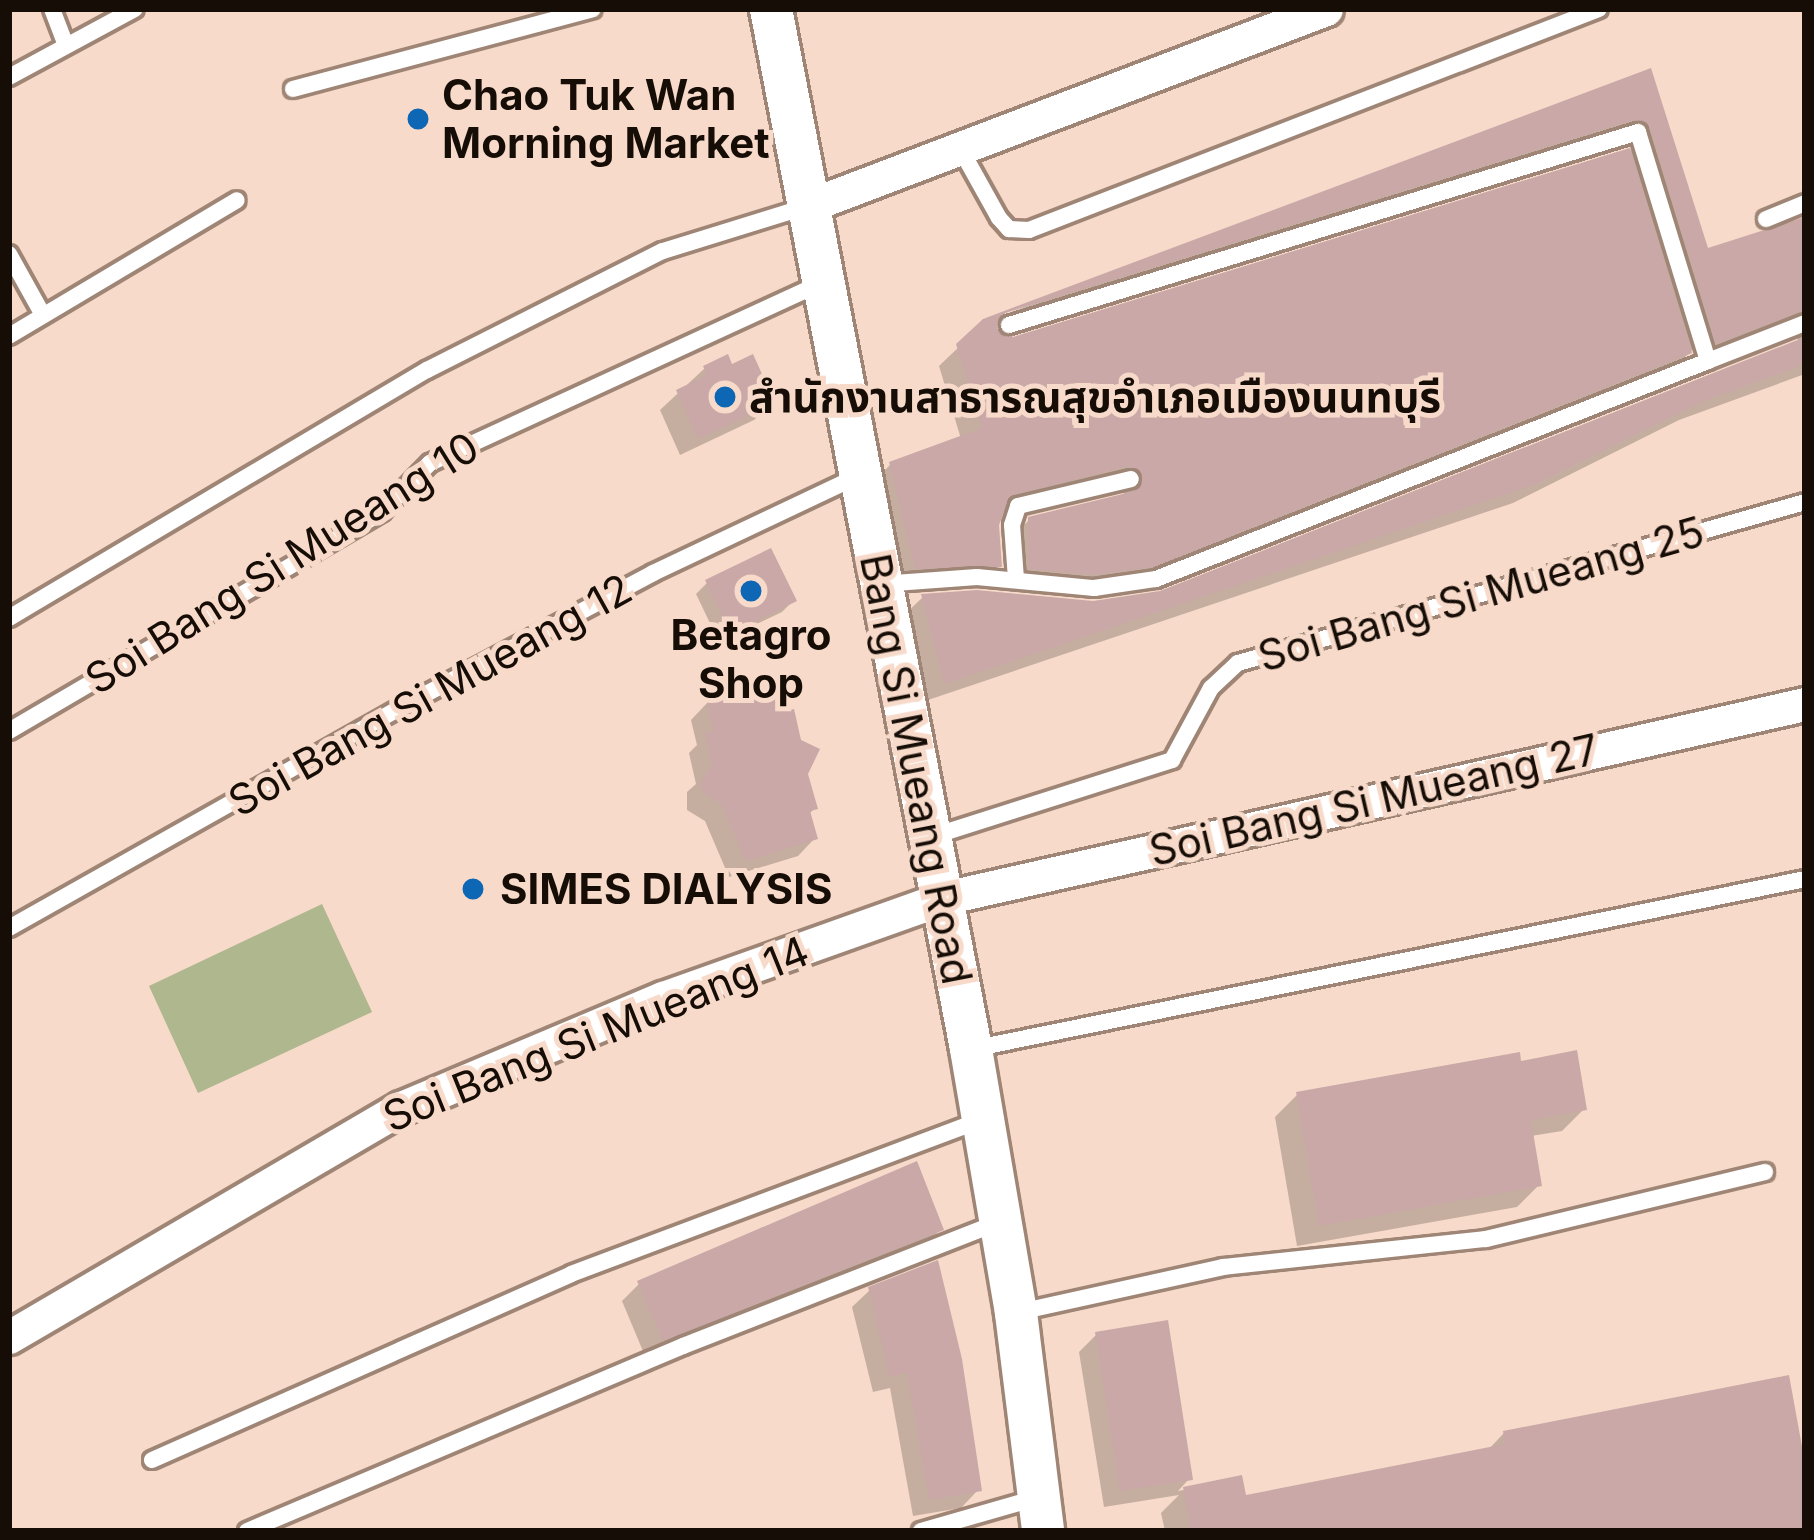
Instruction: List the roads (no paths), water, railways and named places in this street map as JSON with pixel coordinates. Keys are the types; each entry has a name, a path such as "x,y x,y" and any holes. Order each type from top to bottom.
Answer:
{"street":[{"name":"Bang Si Mueang Road","path":"771,9 820,284 944,898 1016,1313 1041,1514"},
{"path":"808,206 1326,9"},
{"name":"Soi Bang Si Mueang 27","path":"944,898 1805,704"},
{"name":"Soi Bang Si Mueang 14","path":"9,1337 401,1108 663,998 944,898"}],"lane":[{"path":"52,9 66,45"},
{"path":"9,77 135,9"},
{"path":"293,89 593,9"},
{"path":"960,148 999,218 1009,229 1029,230 1599,9"},
{"path":"1009,325 1638,132 1708,361"},
{"path":"9,336 237,200"},
{"path":"1766,219 1805,203"},
{"path":"9,618 427,370 663,250 808,206"},
{"path":"9,254 43,315"},
{"name":"Soi Bang Si Mueang 10","path":"9,731 382,512 430,463 820,284"},
{"path":"880,584 1016,579 1094,588 1156,579 1805,323"},
{"name":"Soi Bang Si Mueang 12","path":"9,928 429,692 653,574 858,476"},
{"path":"1016,579 1012,525 1018,506 1131,479"},
{"name":"Soi Bang Si Mueang 25","path":"932,837 1172,760 1210,688 1238,663 1805,502"},
{"path":"971,1049 1805,879"},
{"path":"152,1460 571,1274 983,1119"},
{"path":"1016,1313 1223,1267 1486,1239 1766,1172"},
{"path":"247,1531 683,1346 999,1222"},
{"path":"921,1531 1041,1514"}],"place":[{"name":"Chao Tuk Wan Morning Market","path":"418,119"},
{"name":"สำนักงานสาธารณสุขอำเภอเมืองนนทบุรี","path":"725,397"},
{"name":"Betagro Shop","path":"751,591"},
{"name":"SIMES DIALYSIS","path":"473,889"}]}
